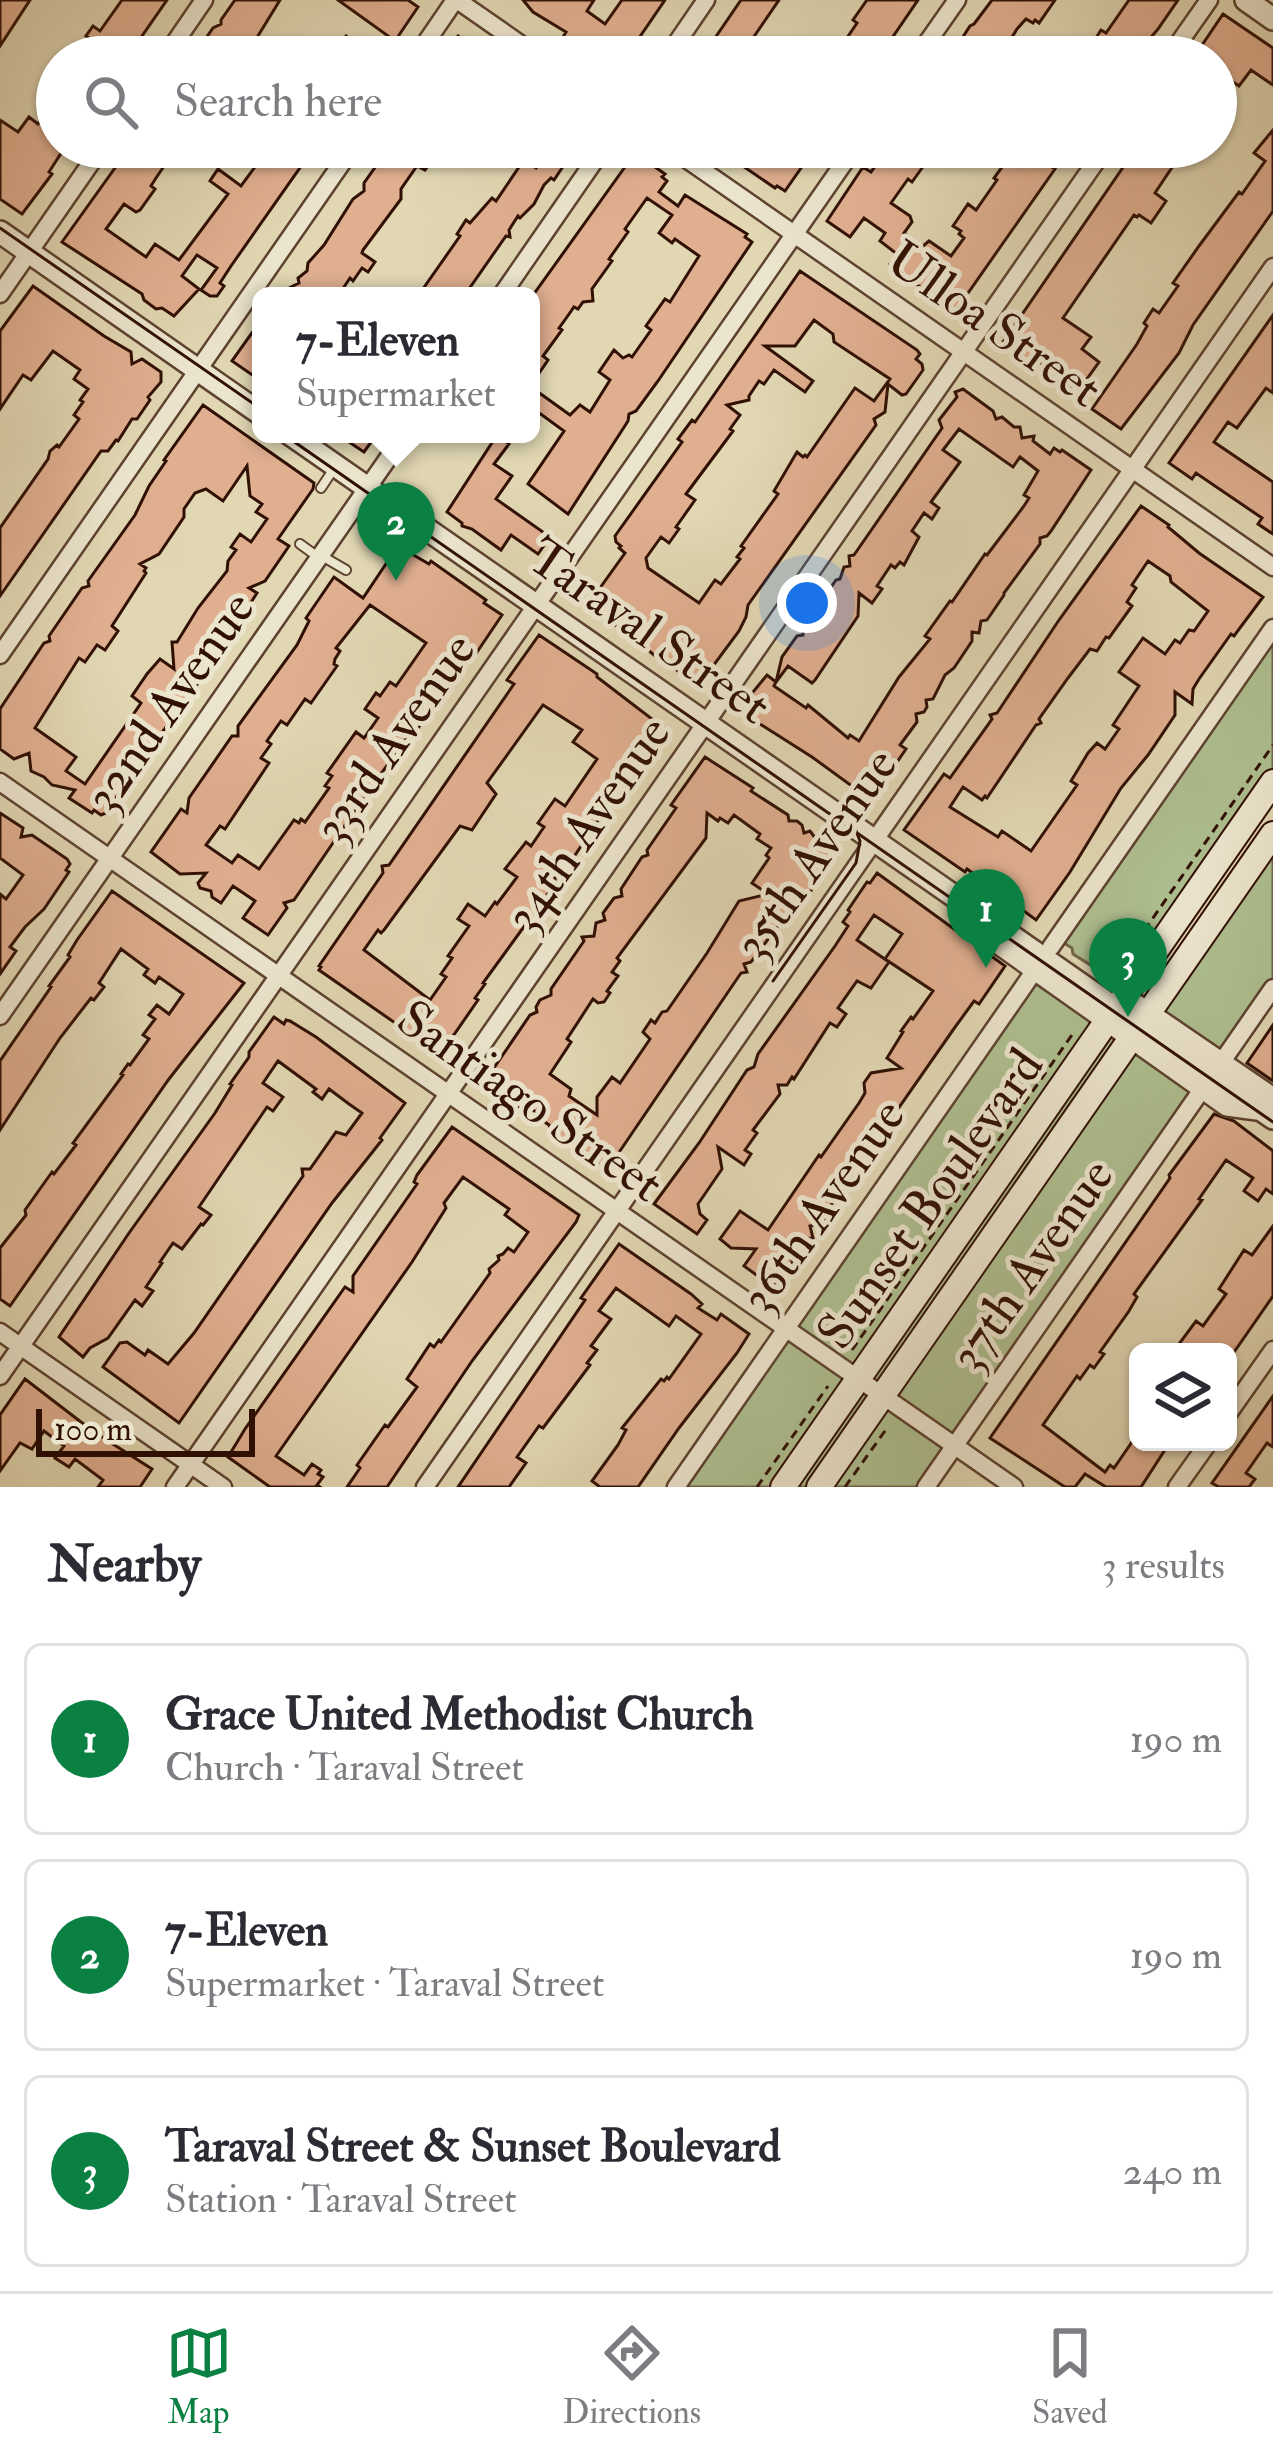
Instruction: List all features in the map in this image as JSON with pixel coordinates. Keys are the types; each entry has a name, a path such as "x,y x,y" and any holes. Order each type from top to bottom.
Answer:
{"main road":[{"name":"Sunset Boulevard","path":"783,1487 1108,1004 1273,782"},
{"name":"Sunset Boulevard","path":"819,1487 1273,834"}],"street":[{"path":"180,36 205,0"},
{"path":"431,36 456,0 508,36"},
{"path":"681,36 706,0"},
{"path":"932,36 957,0"},
{"path":"1183,36 1209,0"},
{"path":"1246,0 1273,19"},
{"path":"0,294 87,168"},
{"path":"256,287 338,168"},
{"path":"507,287 589,168"},
{"name":"Ulloa Street","path":"698,168 1273,567"},
{"name":"33rd Avenue","path":"0,1376 840,168"},
{"name":"34th Avenue","path":"175,1487 1091,168"},
{"path":"0,232 252,408"},
{"name":"35th Avenue","path":"425,1487 1273,267"},
{"path":"0,655 252,292"},
{"name":"Taraval Street","path":"303,443 1108,1004 1269,1109"},
{"name":"32nd Avenue","path":"0,1016 399,443"},
{"path":"1051,947 1273,628"},
{"name":"Santiago Street","path":"0,782 1014,1487"},
{"name":"Taraval Street","path":"958,898 990,905 1051,947 1108,1004"},
{"name":"Taraval Street","path":"958,898 980,932 1035,970 1108,1004"},
{"name":"36th Avenue","path":"676,1487 1035,970"},
{"path":"1221,1063 1273,988"},
{"name":"Taraval Street","path":"1140,1026 1221,1063 1269,1109"},
{"name":"Taraval Street","path":"1140,1026 1227,1105 1269,1109"},
{"name":"37th Avenue","path":"926,1487 1203,1088"},
{"path":"0,1332 223,1487"},
{"path":"1237,1401 1273,1349"},
{"path":"1178,1487 1203,1451"}],"lane":[{"path":"321,488 336,466"},
{"path":"387,534 402,512"},
{"path":"300,544 346,569"}],"path":[{"path":"852,1350 1108,1004 1273,745"},
{"path":"757,1487 828,1385"},
{"path":"845,1487 887,1428"}],"green space":[{"path":"1273,628 1273,782 1129,989 1057,939"},
{"path":"1273,834 1273,988 1226,1055 1154,1006"},
{"path":"1029,979 1199,1095 926,1487 676,1487"}],"building":[{"path":"0,0 30,0 0,46"},
{"path":"122,0 167,0 142,36 86,36 93,26 100,31"},
{"path":"235,0 280,0 258,36 207,36"},
{"path":"338,0 408,0 418,7 398,36 388,36"},
{"path":"523,0 594,0 587,11 605,24 622,0 665,0 640,36 564,36 566,32 533,12"},
{"path":"741,0 779,0 754,36 716,36"},
{"path":"867,0 918,0 893,36 848,36 857,23 853,20"},
{"path":"992,0 1055,0 1039,23 1026,19 1013,36 964,36"},
{"path":"1129,0 1178,0 1152,36 1097,36 1101,30 1106,33"},
{"path":"1223,14 1273,48 1273,85 1251,70 1237,85 1237,36 1208,36"},
{"path":"29,117 36,122 36,168 52,168 52,174 22,214 0,199 0,120 18,132"},
{"path":"1273,130 1273,211 1193,325 1179,353 1121,429 1092,409 1137,344 1153,309 1159,313 1178,286 1173,283 1265,161 1254,153"},
{"path":"115,168 163,168 140,210 124,204 106,229 146,257 155,244 179,260 228,194 210,181 218,169 241,186 254,168 300,168 220,283 224,286 217,296 201,290 217,268 197,255 182,276 199,289 174,316 156,309 142,294 62,242"},
{"path":"375,168 416,168 401,189 401,199 363,250 375,262 368,272 362,268 344,287 291,287 299,283 353,199 364,191"},
{"path":"518,168 562,168 544,185 534,204 518,216 510,237 506,236 470,287 424,287 466,220 470,223 492,198 496,201"},
{"path":"624,168 656,168 667,181 659,192 678,206 685,195 747,234 752,242 658,381 629,414 568,514 528,484 564,431 540,414 540,393 570,415 580,405 590,412 610,380 599,372 614,350 623,358 632,357 651,330 646,326 665,299 670,302 699,256 659,233 672,215 647,198 592,289 593,301 574,307 543,356 548,360 540,372 539,287"},
{"path":"746,168 801,168 785,191"},
{"path":"862,168 871,172 874,168 922,168 891,203 910,216 912,222 904,233 923,246 929,241 951,256 964,238 953,226 968,204 976,210 1001,168 1055,169 954,313 890,264 897,254 880,241 885,233 864,218 850,237 827,221"},
{"path":"1123,168 1172,168 1155,193 1166,201 1151,223 1134,215 1063,318 1091,337 1082,349 1099,362 1074,397 1071,387 1035,358 1030,366 1001,345"},
{"path":"800,271 920,354 916,359 923,370 906,394 888,384 885,412 874,419 876,425 748,605 739,631 699,685 587,606 625,553 615,536 682,442 678,439 695,422","holes":["814,320 833,334 834,342 890,379 874,401 855,388 807,457 797,452 774,491 778,494 741,546 740,559 721,584 715,580 699,603 648,568 646,558 661,537 669,543 679,529 695,500 686,494 733,431 740,415 727,405 749,400 759,381 764,384 774,370 805,392 813,381 765,346 795,346"]},
{"path":"33,286 131,352 132,364 142,359 161,372 161,382 118,441 101,451 0,596 0,528 50,451 59,447 79,419 74,415 88,389 74,379 80,370 53,351 31,380 23,375 0,409 0,331"},
{"path":"1273,315 1273,393 1266,388 1237,428 1228,422 1214,442 1273,482 1273,534 1258,524 1262,518 1196,473 1192,479 1169,463"},
{"path":"252,333 252,375 232,361"},
{"path":"963,389 993,411 996,419 1002,417 1020,427 1022,438 1034,436 1033,441 1050,454 1054,448 1062,450 1091,470 987,620 981,621 979,633 972,632 972,641 933,699 926,700 924,712 916,714 917,722 900,745 906,749 871,800 740,708 767,675 776,682 782,657 797,636 803,635 803,627 844,567 850,566 849,556 942,428 939,420 957,397 955,392","holes":["959,429 1013,467 1020,457 1038,471 1024,495 1029,498 1024,506 925,636 930,639 899,677 859,741 774,686 788,666 812,683 858,616 859,593 872,603 891,565 904,565 919,537 912,531 924,513 932,519 939,508 931,502 960,462 943,450"]},
{"path":"203,405 314,483 313,489 278,539 289,546 265,581 249,588 257,593 183,704 161,708 173,717 116,791 108,812 101,815 69,798 75,790 52,785 31,771 29,753 14,759 0,749 0,709 82,588 89,586","holes":["247,466 250,496 262,504 256,512 267,519 251,542 240,534 231,547 236,550 227,571 177,642 172,642 174,669 160,659 147,674 132,696 141,703 85,784 66,771 76,757 35,728 79,658 85,662 97,645 105,650 118,631 112,626 146,573 140,564 159,554 195,493 206,489 223,501"]},
{"path":"492,443 508,443 494,464 512,476 496,499 550,537 538,554 511,535 501,550 447,512"},
{"path":"1141,506 1263,597 1199,679 1192,704 1175,692 1175,715 1121,788 1036,920 904,830 944,774 950,778","holes":["1148,561 1170,576 1171,582 1208,611 1194,631 1189,630 1180,643 1175,640 1165,654 1143,638 1119,672 1139,686 1113,725 1119,729 1105,749 1097,743 1088,753 1071,781 1077,785 1031,851 1002,831 998,837 950,807 963,787 982,800 987,798 1068,678 1090,649 1097,651 1109,638 1132,606 1127,602 1136,588 1132,585"]},
{"path":"398,546 431,561 502,615 471,661 454,650 457,671 294,900 284,903 287,908 268,935 243,918 255,901 233,886 221,903 211,891 200,888 198,883 206,873 180,874 151,852 181,809 187,813 189,798 232,736 238,736 238,726 297,645 309,621 306,618 334,577 363,598","holes":["370,605 426,643 396,686 390,682 380,696 376,693 365,709 378,718 364,738 356,732 327,773 332,776 325,786 329,788 305,822 294,820 259,869 238,855 232,863 206,845 220,826 225,829 269,763 261,758 271,744 267,741 281,721 287,725 305,699 311,703 337,666 340,651 336,648"]},
{"path":"539,635 669,732 616,793 562,875 555,877 555,884 483,983 478,1000 442,1052 319,966 383,873 382,866 389,865 514,684 507,680","holes":["543,705 582,730 573,742 597,759 565,806 555,799 538,823 544,827 531,846 526,842 505,869 517,877 497,904 485,916 468,904 458,919 469,926 448,956 452,958 441,974 446,977 430,1000 364,950 460,826 472,830 496,794 487,783"]},
{"path":"705,757 753,788 788,815 789,821 797,821 804,833 810,831 835,848 836,854 813,888 801,902 798,899 751,962 744,964 747,972 741,973 607,1170 552,1132 543,1117 524,1104 516,1108 485,1081 530,1015 537,1012 540,1000 551,995 584,941 582,937 594,936 596,923 605,920 603,913 614,898 622,896 621,889 676,808 671,805","holes":["707,813 728,823 734,815 771,848 752,883 768,894 739,901 667,1011 655,1023 651,1020 643,1032 650,1039 620,1083 612,1077 597,1097 597,1115 569,1096 571,1089 550,1074 593,999 604,1002 610,993 618,976 612,972 620,961 617,958 706,838"]},
{"path":"0,813 23,828 21,837 32,835 70,864 44,909 10,947 16,951 0,974 0,894 6,899 23,875 0,858"},
{"path":"877,873 1005,966 979,1004 974,1001 953,1030 831,1205 829,1216 822,1224 810,1226 813,1238 800,1239 804,1252 790,1253 793,1265 773,1287 744,1266 756,1249 731,1248 720,1239 740,1211 768,1230 859,1103 871,1073 901,1068 887,1058 901,1031 933,991 885,959 902,934 874,915 857,940 889,962 871,988 857,981 838,1008 846,1014 837,1027 830,1023 794,1079 778,1085 780,1094 753,1130 757,1133 745,1150 751,1154 744,1165 718,1147 722,1169 698,1204 707,1220 697,1234 654,1204 747,1070 754,1067 758,1054 848,926 843,922 848,910"},
{"path":"112,891 244,983 169,1079 10,1306 0,1299 0,1248 149,1039 143,1035 155,1019 149,1015 157,1005 169,1014 183,994 159,977 155,983 144,975 148,969 121,949 99,983 104,987 60,1038 0,1130 0,1061"},
{"path":"274,1017 316,1037 405,1103 179,1423 103,1367 120,1343 127,1342 168,1364 194,1333 303,1176 302,1169 310,1169 336,1132 346,1135 362,1113 329,1089 322,1099 313,1092 316,1089 278,1061 263,1083 283,1097 273,1111 267,1107 199,1207 211,1215 182,1249 173,1243 160,1262 146,1287 153,1291 142,1306 135,1300 108,1338 83,1357 59,1337 215,1113"},
{"path":"1273,1025 1273,1081 1247,1063"},
{"path":"1214,1114 1234,1121 1273,1151 1273,1194 1266,1189 1258,1201 1244,1191 1253,1178 1226,1160 1134,1294 1137,1297 1129,1311 1100,1352 1104,1354 1094,1368 1090,1365 1080,1379 1077,1376 1043,1425 1105,1472 1110,1465 1114,1468 1129,1446 1129,1451 1164,1451 1141,1487 1106,1487 1085,1474 1075,1487 1065,1487 990,1438"},
{"path":"452,1127 579,1215 576,1222 472,1361 387,1487 347,1487 385,1425 417,1387 407,1379 430,1344 434,1347 441,1342 498,1256 508,1248 514,1252 528,1232 505,1215 509,1209 463,1177 412,1262 276,1456 304,1475 312,1464 321,1470 320,1487 270,1487 228,1457 345,1287 353,1292 353,1276"},
{"path":"1273,1226 1273,1296 1237,1348 1237,1343 1180,1343 1196,1321 1203,1326 1226,1294 1219,1289 1244,1250 1252,1255"},
{"path":"619,1244 691,1294 702,1304 698,1308 717,1320 721,1314 749,1334 737,1353 638,1487 600,1487 592,1481 618,1445 626,1430 622,1428 661,1379 669,1379 701,1334 676,1316 669,1326 616,1288 599,1311 611,1319 591,1346 597,1350 590,1365 517,1457 526,1463 509,1487 458,1487 585,1300 581,1298"},
{"path":"25,1379 152,1469 140,1487 98,1487 103,1480 75,1459 69,1467 55,1458 64,1446 44,1431 32,1449 20,1443 0,1471 0,1415"},
{"path":"1273,1396 1273,1447 1267,1443 1246,1473 1255,1479 1249,1487 1219,1487 1212,1483"}],"tram line":[{"path":"0,228 252,403"},
{"path":"296,443 1273,1122"},
{"path":"773,981 856,863 860,841 853,823"}],"place":[{"name":"7-Eleven","path":"396,581"},
{"name":"Grace United Methodist Church","path":"986,968"},
{"name":"Taraval Street & Sunset Boulevard","path":"1128,1017"}]}
